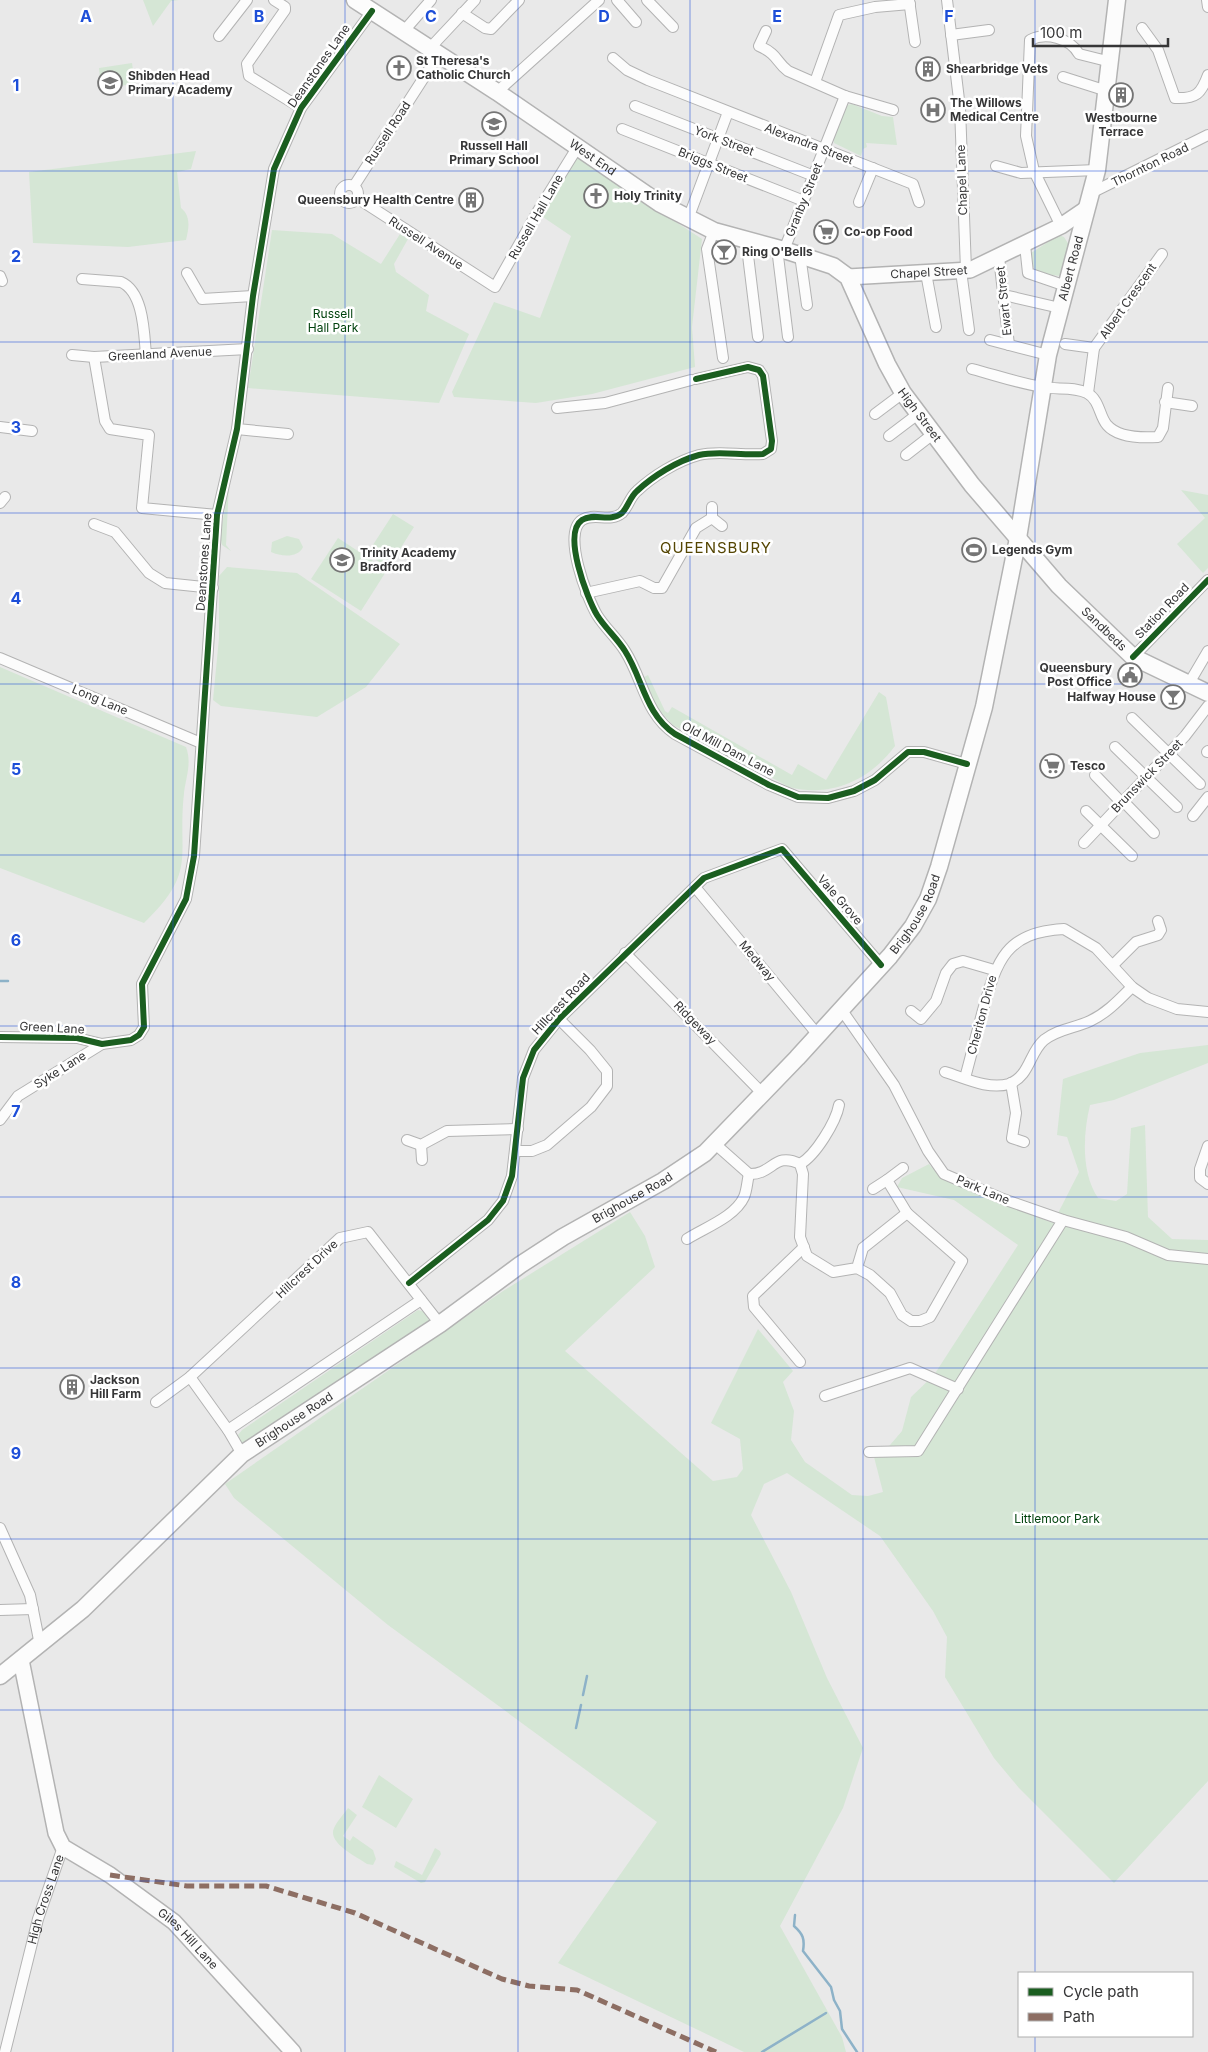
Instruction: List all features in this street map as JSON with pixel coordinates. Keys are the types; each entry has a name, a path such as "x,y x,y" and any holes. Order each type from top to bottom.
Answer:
{"main road":[{"name":"West End","path":"355,0 497,92 659,203 714,231 833,266 848,277"},
{"name":"Albert Road","path":"1018,538 1048,355 1097,170 1117,0"},
{"name":"High Street","path":"848,277 887,364 903,393 972,485 1018,538"},
{"name":"Sandbeds","path":"1018,538 1059,586 1133,658 1208,693"},
{"name":"Brighouse Road","path":"0,1676 83,1608 242,1454 440,1324 520,1265 563,1237 663,1180 705,1153 763,1094 881,965 913,926 928,899 946,847 984,707 1018,538"}],"street":[{"path":"219,36 246,0"},
{"path":"274,0 285,7 285,10 247,64 249,76 301,108"},
{"path":"404,32 431,0"},
{"name":"Russell Road","path":"358,198 349,203 341,197 343,187 348,185 354,186 434,51 462,13 475,0"},
{"path":"462,13 485,28 490,28 519,0"},
{"path":"497,92 598,0"},
{"path":"617,0 636,22"},
{"path":"647,0 673,27"},
{"name":"Chapel Lane","path":"947,0 960,108 963,271 969,330"},
{"path":"1207,0 1208,7"},
{"path":"815,82 839,15 909,2 915,42"},
{"name":"Deanstones Lane","path":"102,1044 131,1040 139,1035 144,1027 142,984 186,899 194,856 200,743 214,588 216,515 237,429 253,296 274,169 301,108 372,11"},
{"path":"1142,28 1158,50 1173,101 1188,99 1202,90 1208,75"},
{"path":"951,35 989,30"},
{"path":"766,31 759,46 777,56 783,67 788,71 845,96 893,110"},
{"path":"1061,226 1034,171 1026,136 1030,40 1039,36 1066,41 1074,46 1079,54 1111,62"},
{"name":"Alexandra Street","path":"613,58 627,70 648,80 913,184 919,202"},
{"path":"1063,77 1107,90"},
{"name":"Granby Street","path":"780,249 804,201 845,96"},
{"name":"York Street","path":"635,106 814,176"},
{"path":"688,219 728,112"},
{"name":"Briggs Street","path":"622,129 804,201"},
{"name":"Thornton Road","path":"1091,193 1208,135"},
{"name":"Russell Hall Lane","path":"495,288 538,211 577,148"},
{"path":"996,166 1021,173 1097,170"},
{"path":"859,202 873,168"},
{"path":"354,186 358,189 358,198"},
{"name":"Russell Avenue","path":"358,198 495,288"},
{"name":"Chapel Street","path":"848,277 963,271 1025,245 1061,226 1086,209"},
{"path":"714,231 707,249 724,358"},
{"path":"746,239 758,337"},
{"path":"1025,245 1028,273 1066,286"},
{"path":"780,249 788,337"},
{"name":"Albert Crescent","path":"1088,393 1094,348 1162,254"},
{"path":"800,255 807,305"},
{"name":"Ewart Street","path":"999,257 1009,344"},
{"path":"926,272 936,327"},
{"path":"187,273 202,299 253,296"},
{"path":"82,279 126,284 142,313 146,356"},
{"path":"1004,295 1060,308"},
{"path":"990,340 1048,355"},
{"name":"Albert Crescent","path":"1065,344 1094,348"},
{"name":"Greenland Avenue","path":"72,355 94,357 146,356 248,349"},
{"path":"94,357 105,421 110,429 149,435 142,508 216,515"},
{"name":"Old Mill Dam Lane","path":"557,408 605,404 658,387 748,367 759,370 763,376 772,441 770,449 763,454 743,456 699,455 673,466 635,492 628,506 618,516 609,518 590,516 576,526 574,542 586,593 604,626 628,655 651,710 666,728 769,785 798,797 828,798 854,792 875,780 908,752 924,752 967,764"},
{"path":"972,369 1043,387 1088,393 1098,405 1107,425 1116,432 1140,438 1158,437 1163,428 1168,388"},
{"path":"875,414 903,393"},
{"path":"1166,402 1192,406"},
{"path":"890,436 918,414"},
{"path":"0,427 32,431"},
{"path":"237,429 288,434"},
{"path":"906,456 933,434"},
{"path":"712,507 712,518"},
{"path":"586,593 640,581 654,588 662,588 696,528 712,518"},
{"path":"712,518 722,526"},
{"path":"94,524 115,532 149,573 165,582 214,588"},
{"name":"Station Road","path":"1133,658 1208,580"},
{"path":"1188,685 1208,650"},
{"name":"Long Lane","path":"0,658 200,743"},
{"name":"Brunswick Street","path":"1084,843 1169,754 1208,706"},
{"path":"1132,718 1200,784"},
{"path":"1115,747 1177,806"},
{"path":"1095,776 1154,833"},
{"path":"1193,816 1208,797"},
{"path":"1086,812 1132,856"},
{"name":"Vale Grove","path":"782,849 881,965"},
{"name":"Hillcrest Road","path":"409,1283 488,1220 503,1201 512,1176 523,1078 534,1050 559,1019 704,878 782,849"},
{"name":"Medway","path":"696,887 818,1035"},
{"path":"1113,965 1136,942 1158,935 1160,930 1158,921"},
{"name":"Cheriton Drive","path":"965,1078 994,970 1005,953 1029,936 1064,929 1089,944 1113,965 1132,987 1148,998 1177,1009 1208,1012"},
{"name":"Ridgeway","path":"625,953 763,1094"},
{"path":"911,1011 922,1019 936,1001 946,973 953,964 963,961 994,970"},
{"path":"945,1072 991,1086 1011,1083 1028,1067 1036,1049 1042,1042 1052,1035 1108,1011 1132,987"},
{"name":"Park Lane","path":"841,1009 894,1085 928,1151 944,1174 1004,1199 1063,1220 1126,1237 1168,1255 1208,1259"},
{"path":"516,1151 532,1151 547,1145 591,1107 607,1086 607,1071 590,1050 559,1019"},
{"name":"Green Lane","path":"0,1037 77,1038 102,1044"},
{"name":"Syke Lane","path":"0,1120 18,1096 102,1044"},
{"path":"1011,1083 1016,1107 1012,1138 1024,1142"},
{"path":"800,1164 807,1160 819,1145 840,1111"},
{"path":"407,1140 421,1145 447,1131 518,1129"},
{"path":"714,1143 749,1174 757,1174 780,1160 789,1159 800,1164 803,1174 800,1237 807,1256 832,1272 844,1272 857,1268 870,1275 890,1293 902,1315 911,1321 920,1321 930,1317 962,1261 907,1213 887,1180"},
{"path":"421,1145 422,1160"},
{"path":"1208,1146 1200,1169 1200,1178 1208,1184"},
{"path":"873,1189 903,1168"},
{"path":"686,1239 730,1213 739,1205 744,1198 749,1174"},
{"path":"857,1268 863,1248 907,1213"},
{"path":"869,1452 918,1451 1063,1220"},
{"name":"Hillcrest Drive","path":"156,1402 190,1378 340,1238 368,1232 440,1324"},
{"path":"800,1362 754,1307 752,1301 753,1296 804,1247"},
{"path":"228,1430 421,1300"},
{"path":"825,1396 910,1368 958,1389"},
{"path":"190,1378 228,1430 242,1454"},
{"path":"0,1528 30,1595 40,1644"},
{"path":"0,1610 33,1609"},
{"name":"High Cross Lane","path":"5,2052 38,1919 63,1847 56,1833 21,1660"},
{"name":"Giles Hill Lane","path":"63,1847 78,1858 110,1875 174,1922 293,2052"}],"green space":[{"path":"143,0 179,0 171,1 153,26"},
{"path":"132,63 135,84 101,88 99,68"},
{"path":"852,104 882,116 893,117 897,145 866,143 867,147 863,149 861,156 834,143 834,138 847,105"},
{"path":"196,151 191,169 177,172 181,208 188,218 186,240 128,247 33,243 29,172"},
{"path":"576,157 702,239 692,327 695,367 592,394 536,403 454,397 452,392 494,302 540,318 571,236 540,215"},
{"name":"Russell Hall Park","path":"272,230 332,234 381,264 400,234 408,239 394,264 396,272 429,295 426,311 469,334 439,403 248,388"},
{"path":"1059,235 1064,237 1071,248 1060,276 1037,273 1031,263 1031,253"},
{"path":"229,484 226,545 231,551 222,545 220,537"},
{"path":"1181,490 1208,495 1208,568 1203,573 1177,544 1205,518"},
{"path":"393,514 414,527 388,568 367,554"},
{"path":"287,536 299,539 303,547 301,551 289,556 271,552 272,542"},
{"path":"338,538 387,570 361,611 311,579"},
{"path":"227,567 297,573 400,644 366,687 317,717 221,706 213,700 219,638 219,576"},
{"path":"0,667 186,747 189,764 182,815 183,849 179,876 161,905 144,923 0,868"},
{"path":"648,675 665,711 668,713 672,707 792,775 798,764 826,780 879,692 886,697 895,746 874,768 862,777 848,783 820,790 789,787 673,725 658,709 644,677"},
{"name":"Littlemoor Park","path":"1208,1045 1208,1063 1114,1100 1090,1105 1086,1128 1085,1153 1092,1188 1098,1198 1116,1201 1127,1194 1131,1128 1145,1125 1148,1217 1172,1239 1208,1240 1208,1781 1114,1883 1019,1788 994,1758 945,1677 947,1637 933,1611 880,1536 787,1473 764,1484 751,1515 791,1592 827,1678 863,1748 843,1808 780,1926 842,2037 846,2052 744,2052 558,1963 657,1822 388,1625 234,1498 225,1484 503,1291 630,1212 645,1236 655,1267 565,1351 713,1481 737,1477 743,1469 740,1439 711,1423 758,1329 793,1371 783,1382 794,1411 791,1440 805,1462 852,1495 868,1496 883,1492 874,1457 890,1445 902,1431 911,1397 934,1375 1018,1245 954,1200 897,1187 902,1178 929,1164 950,1181 1053,1223 1079,1172 1067,1137 1057,1135 1063,1079 1140,1053"},
{"path":"418,1310 426,1312 429,1321 245,1443 240,1442 238,1435 242,1430"},
{"path":"379,1775 413,1799 396,1828 362,1807"},
{"path":"348,1808 357,1815 343,1836 350,1841 353,1836 373,1850 376,1859 373,1865 367,1864 344,1849 335,1839 333,1834 334,1828"},
{"path":"435,1848 441,1854 425,1882 421,1883 394,1867 396,1861 422,1875"}],"waterway":[{"path":"0,981 8,981"},
{"path":"583,1695 587,1676"},
{"path":"576,1728 581,1705"},
{"path":"795,1915 794,1926 803,1937 803,1951 831,1987 834,2000 840,2011 842,2029 857,2052"},
{"path":"762,2052 826,2013"}],"marked path":[{"path":"110,1875 187,1886 266,1886 355,1913 502,1979 529,1986 577,1990 716,2052"}],"cycle path":[{"path":"0,1037 77,1038 102,1044 131,1040 139,1035 144,1027 142,984 186,899 194,856 217,515 237,429 253,296 274,169 301,108 372,11"},
{"path":"696,379 748,367 759,370 763,376 772,441 771,449 763,454 707,454 682,461 643,485 635,493 624,511 617,516 607,518 592,517 582,520 576,527 574,538 578,566 593,607 600,620 625,651 657,717 675,734 769,785 798,797 828,798 854,791 875,780 908,752 924,752 967,764"},
{"path":"1133,657 1208,580"},
{"path":"409,1283 488,1220 503,1201 512,1176 523,1078 534,1050 559,1019 704,878 782,849 881,965"}],"place":[{"name":"St Theresa's Catholic Church","path":"399,68"},
{"name":"Shearbridge Vets","path":"928,69"},
{"name":"Shibden Head Primary Academy","path":"110,83"},
{"name":"Westbourne Terrace","path":"1121,95"},
{"name":"The Willows Medical Centre","path":"933,110"},
{"name":"Russell Hall Primary School","path":"494,124"},
{"name":"Holy Trinity","path":"596,196"},
{"name":"Queensbury Health Centre","path":"471,200"},
{"name":"Co-op Food","path":"826,232"},
{"name":"Ring O'Bells","path":"724,252"},
{"name":"Legends Gym","path":"974,550"},
{"name":"Trinity Academy Bradford","path":"342,560"},
{"name":"Queensbury Post Office","path":"1130,675"},
{"name":"Halfway House","path":"1173,697"},
{"name":"Tesco","path":"1052,766"},
{"name":"Jackson Hill Farm","path":"72,1387"}],"district":[{"name":"QUEENSBURY","path":"716,548"}]}
